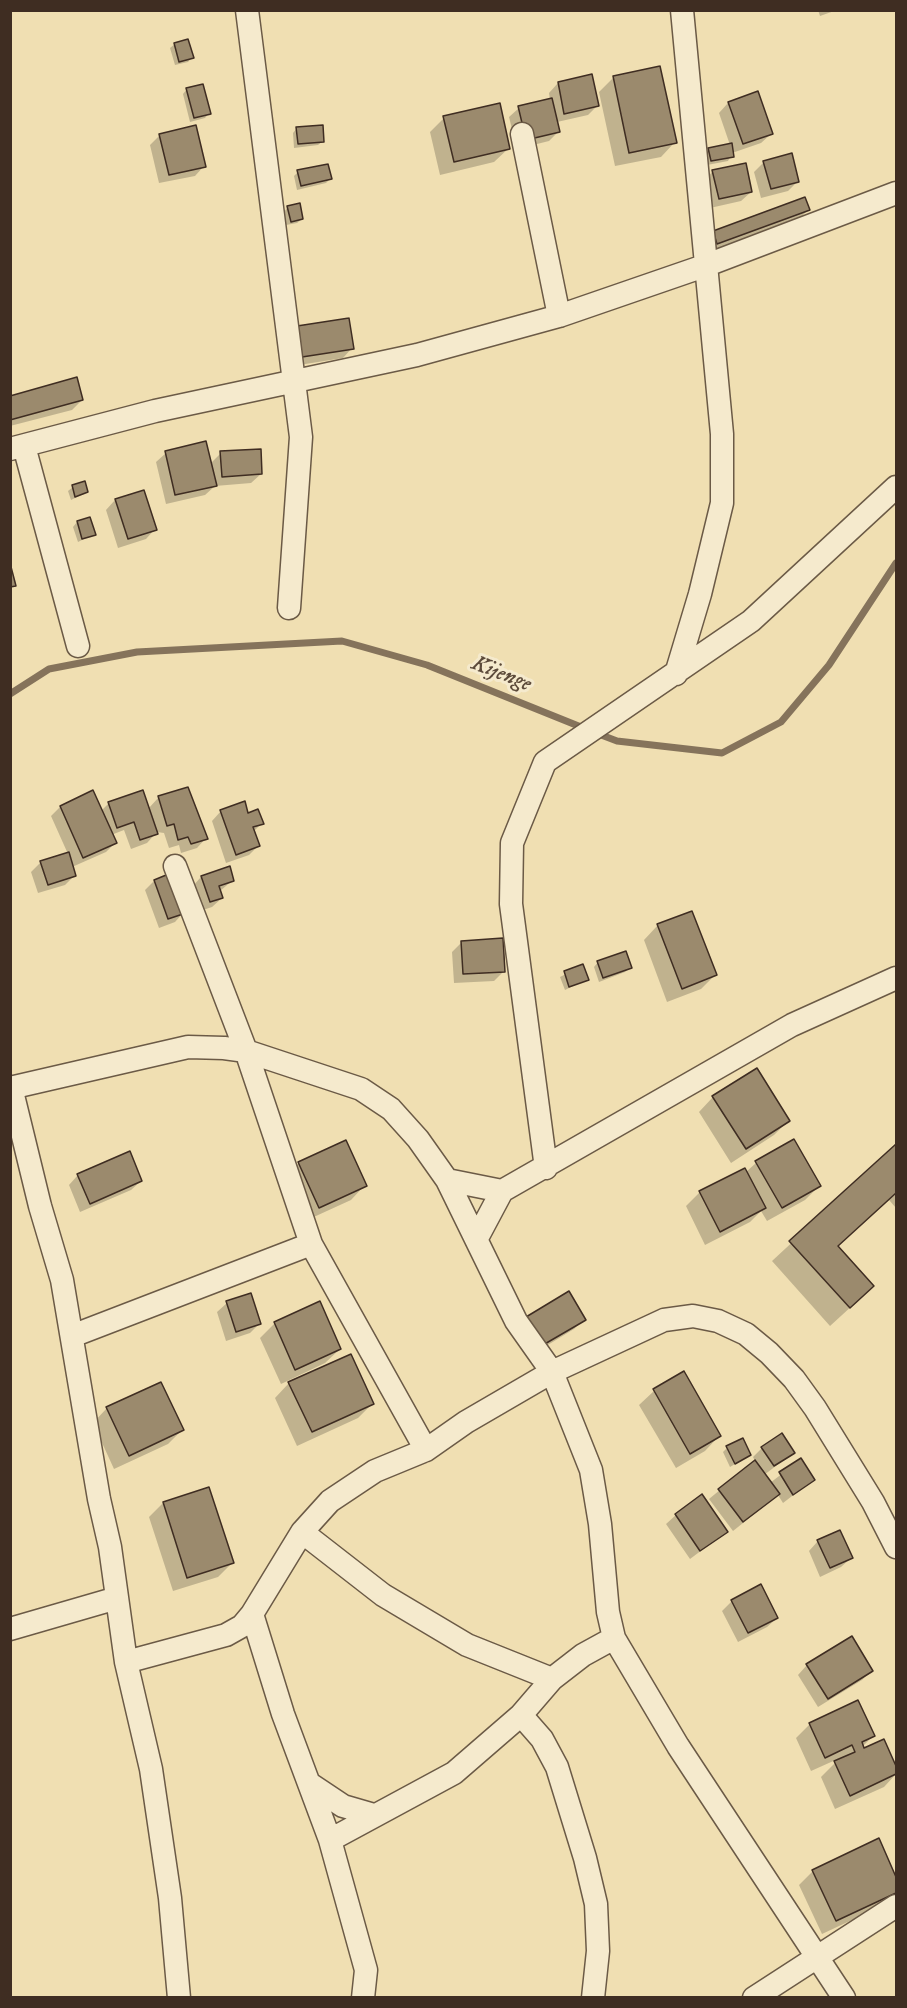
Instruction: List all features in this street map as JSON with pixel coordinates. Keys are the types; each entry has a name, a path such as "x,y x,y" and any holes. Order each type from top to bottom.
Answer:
{"street":[{"path":"248,10 292,383 301,437 289,609"},
{"path":"676,674 700,594 722,503 722,434 682,10"},
{"path":"522,134 559,316"},
{"path":"78,646 17,447 155,411 417,355 559,316 706,265 897,193"},
{"path":"546,1168 511,904 512,843 545,762 751,621 897,486"},
{"path":"176,866 246,1051 311,1244 426,1450"},
{"path":"477,1238 502,1191 546,1168 792,1025 897,978"},
{"path":"179,1998 170,1898 151,1769 126,1662 110,1548 99,1499 62,1280 40,1206 11,1088 188,1047 246,1051 361,1089 391,1109 418,1139 447,1180 516,1321 552,1372 591,1470 600,1524 608,1612 614,1638 678,1746 844,1998"},
{"path":"447,1180 502,1191"},
{"path":"72,1336 311,1244"},
{"path":"126,1662 226,1635 242,1626 252,1614 302,1532 330,1501 375,1471 426,1450 466,1422 552,1372 664,1320 693,1316 718,1321 746,1334 769,1353 794,1379 873,1502 897,1547"},
{"path":"302,1532 383,1595 467,1645 552,1679"},
{"path":"10,1629 117,1598"},
{"path":"252,1614 284,1714 330,1840 366,1970 363,1998"},
{"path":"330,1840 454,1773 521,1715 552,1679 583,1656 614,1638"},
{"path":"521,1715 542,1739 557,1767 585,1858 596,1904 598,1951 593,1998"},
{"path":"309,1784 343,1806 374,1815"},
{"path":"754,1998 897,1906"}],"building":[{"path":"188,39 194,58 179,62 174,43"},
{"path":"660,66 677,143 629,153 613,76"},
{"path":"592,74 599,106 564,114 558,82"},
{"path":"203,84 211,114 194,118 186,88"},
{"path":"758,91 773,134 743,144 728,102"},
{"path":"552,98 560,132 526,140 518,106"},
{"path":"500,103 510,149 454,162 443,116"},
{"path":"196,125 206,167 169,175 159,134"},
{"path":"323,125 324,142 298,144 296,127"},
{"path":"732,143 734,157 711,161 708,148"},
{"path":"792,153 799,182 771,189 763,161"},
{"path":"746,163 752,192 719,199 712,170"},
{"path":"328,164 332,179 301,186 297,170"},
{"path":"805,197 810,210 717,244 713,231"},
{"path":"300,203 303,219 291,222 287,206"},
{"path":"349,318 354,349 302,357 297,326"},
{"path":"77,377 83,400 10,420 10,396"},
{"path":"206,441 217,486 175,495 165,451"},
{"path":"261,449 262,474 222,477 220,451"},
{"path":"85,481 88,492 75,497 72,485"},
{"path":"144,490 157,530 128,539 115,499"},
{"path":"90,517 96,535 82,539 77,521"},
{"path":"10,563 16,586 10,587"},
{"path":"188,787 208,839 191,844 188,837 178,840 174,824 167,826 158,796"},
{"path":"93,790 117,843 83,858 60,806"},
{"path":"143,790 158,834 140,840 134,822 117,828 108,802"},
{"path":"245,801 248,813 258,809 264,824 253,827 260,846 236,855 220,810"},
{"path":"69,852 76,876 48,885 40,861"},
{"path":"230,866 234,881 219,886 223,898 210,902 201,876"},
{"path":"171,873 186,913 168,919 154,880"},
{"path":"692,911 717,975 682,989 657,924"},
{"path":"503,938 505,972 463,974 461,941"},
{"path":"626,951 632,968 603,978 597,961"},
{"path":"583,964 589,980 569,987 564,971"},
{"path":"757,1068 790,1121 746,1149 712,1096"},
{"path":"794,1139 821,1186 782,1208 755,1161"},
{"path":"346,1140 367,1186 319,1208 298,1162"},
{"path":"896,1144 896,1193 838,1246 874,1286 850,1308 789,1241"},
{"path":"130,1151 142,1181 90,1204 77,1174"},
{"path":"745,1168 766,1208 720,1232 699,1191"},
{"path":"569,1291 586,1320 543,1345 526,1317"},
{"path":"251,1293 261,1324 236,1332 226,1301"},
{"path":"320,1301 341,1349 295,1370 274,1322"},
{"path":"351,1354 374,1404 312,1432 288,1382"},
{"path":"684,1371 721,1436 690,1454 653,1389"},
{"path":"161,1382 184,1430 129,1456 106,1407"},
{"path":"782,1433 795,1453 774,1466 761,1447"},
{"path":"743,1438 751,1455 735,1464 726,1446"},
{"path":"801,1458 815,1480 793,1495 779,1472"},
{"path":"755,1460 780,1494 743,1522 718,1489"},
{"path":"209,1487 234,1563 187,1578 163,1502"},
{"path":"702,1494 728,1532 700,1551 675,1514"},
{"path":"840,1530 853,1558 830,1568 817,1540"},
{"path":"761,1584 778,1618 748,1633 731,1600"},
{"path":"852,1636 873,1671 828,1699 806,1664"},
{"path":"858,1700 875,1736 862,1742 864,1748 884,1739 896,1766 896,1774 850,1796 834,1761 855,1752 852,1745 825,1758 809,1723"},
{"path":"879,1838 896,1877 896,1893 836,1921 812,1870"}],"waterway":[{"name":"Kijenge","path":"596,733 617,741 722,753 781,722 829,665 896,563"},
{"name":"Kijenge","path":"10,694 49,669 137,652 342,641 427,665 586,729"}]}
